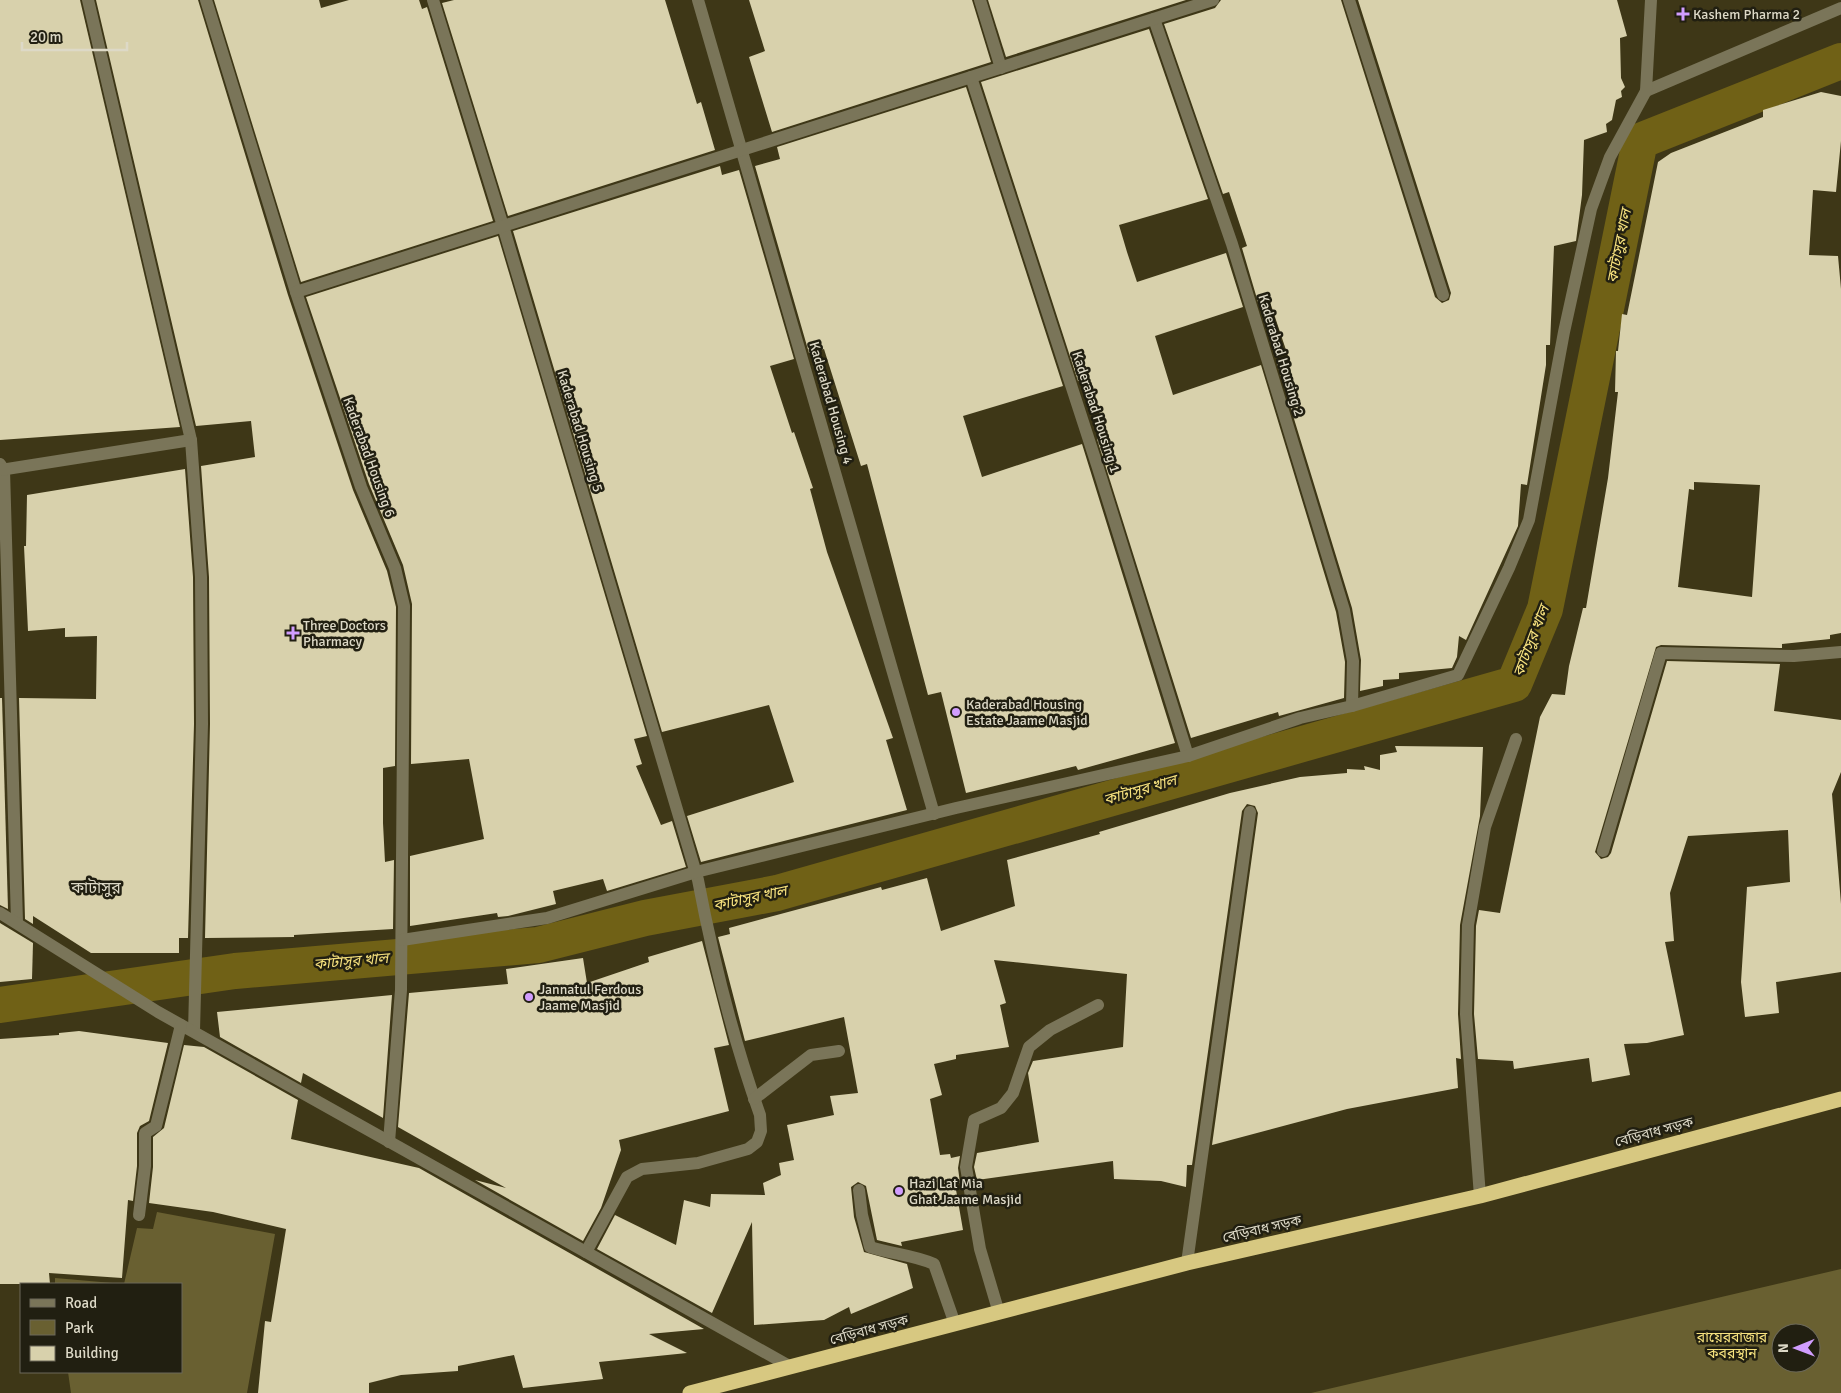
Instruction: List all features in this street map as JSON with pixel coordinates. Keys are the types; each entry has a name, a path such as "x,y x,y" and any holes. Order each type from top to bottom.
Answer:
{"highway":[{"name":"বেড়িবাধ সড়ক","path":"690,1393 1187,1263 1480,1196 1841,1099"}],"street":[{"path":"88,0 191,440 201,576 202,724 194,1031"},
{"name":"Kaderabad Housing 6","path":"206,0 296,292 361,487 395,568 404,606 401,990 389,1142"},
{"name":"Kaderabad Housing 5","path":"433,0 503,226 697,876 709,937 760,1115 761,1131 757,1142 748,1149 698,1163 642,1169 627,1177 586,1252"},
{"name":"Kaderabad Housing 4","path":"698,0 934,814"},
{"path":"980,0 1001,68"},
{"path":"296,292 1214,0"},
{"path":"1350,0 1443,295"},
{"path":"402,940 547,918 697,876 934,814 1188,756 1300,718 1352,706 1458,675 1509,568 1529,520 1564,332 1591,209 1610,157 1646,91 1651,0"},
{"path":"1646,91 1841,8"},
{"name":"Kaderabad Housing 2","path":"1154,19 1232,244 1344,610 1353,661 1352,706"},
{"name":"Kaderabad Housing 1","path":"971,77 1098,468 1188,756"},
{"path":"17,922 1,468 191,440"},
{"path":"1603,850 1661,653 1794,656 1841,652"},
{"path":"1480,1196 1466,1014 1468,925 1485,828 1516,739"},
{"path":"1187,1263 1250,812"},
{"path":"0,913 158,1012 791,1367"},
{"path":"999,1313 980,1249 966,1167 974,1120 1002,1108 1013,1093 1029,1047 1050,1030 1098,1005"},
{"path":"139,1215 145,1166 145,1133 156,1126 181,1025"},
{"path":"754,1099 811,1055 839,1050"},
{"path":"859,1190 862,1215 870,1247 892,1253 915,1256 934,1264 955,1324"}],"green space":[{"path":"157,1212 275,1234 247,1393 71,1393 68,1373 182,1373 182,1283 124,1283 137,1228 153,1229"},
{"name":"রায়েরবাজার কবরস্থান","path":"1841,1269 1841,1393 1311,1393"},
{"path":"55,1278 112,1283 55,1283"}],"building":[{"path":"0,0 80,0 180,427 0,440"},
{"path":"96,0 198,0 288,295 353,490 387,571 396,607 395,766 383,768 385,862 394,860 393,929 294,935 294,937 205,938 210,724 209,577 201,466 255,457 251,421 196,426"},
{"path":"214,0 319,0 321,8 349,0 419,0 422,9 427,7 493,221 301,282"},
{"path":"454,0 665,0 697,104 701,102 715,150 508,216 442,3"},
{"path":"749,0 972,0 991,62 772,132 749,57 765,51"},
{"path":"988,0 1186,0 1006,57"},
{"path":"1221,0 1341,0 1435,297 1442,303 1449,300 1451,293 1358,0 1617,0 1627,36 1620,38 1621,78 1625,87 1621,91 1622,97 1616,100 1612,120 1606,124 1607,132 1584,140 1582,195 1576,241 1554,246 1550,345 1546,345 1546,365 1527,485 1521,484 1518,526 1466,640 1459,636 1457,657 1452,668 1399,673 1399,679 1383,680 1383,686 1360,691 1361,660 1352,608 1276,360 1288,356 1269,299 1258,302 1242,248 1247,246 1229,192 1223,194 1164,24 1215,8"},
{"path":"1149,29 1208,199 1119,225 1127,252 1137,282 1226,253 1243,307 1155,336 1173,395 1261,365 1336,612 1345,662 1344,698 1279,716 1278,712 1191,738 1097,439 1107,436 1088,378 1078,381 981,82"},
{"path":"966,87 1063,386 963,416 982,477 1082,444 1175,743 1078,770 1076,766 966,793 941,692 928,695 867,464 861,466 824,349 809,353 755,166 780,159 777,147"},
{"path":"1821,92 1841,96 1841,141 1836,192 1813,190 1809,255 1838,256 1841,289 1841,633 1830,635 1830,639 1782,644 1782,648 1661,645 1656,647 1595,852 1601,859 1608,857 1611,853 1667,661 1780,664 1774,711 1841,720 1841,772 1832,794 1841,904 1841,972 1776,982 1779,1013 1745,1017 1741,982 1747,887 1790,882 1788,830 1688,836 1670,893 1674,941 1665,942 1684,1035 1647,1043 1624,1044 1630,1075 1592,1082 1589,1058 1514,1069 1513,1061 1478,1059 1474,1014 1476,926 1479,910 1500,913 1540,717 1552,694 1565,695 1569,666 1583,608 1586,608 1608,478 1618,392 1615,392 1616,351 1618,351 1622,314 1627,315 1658,162 1671,153 1763,117 1763,110","holes":["1694,482 1760,485 1752,597 1678,587 1689,489 1694,490"]},
{"path":"720,166 722,175 739,170 794,359 770,366 792,433 794,432 813,488 810,489 827,552 893,738 886,740 907,810 701,862 687,816 794,782 769,705 662,732 513,231"},
{"path":"498,236 647,736 634,739 642,764 636,766 661,825 672,821 686,867 607,891 603,879 553,891 556,904 508,916 498,917 497,913 410,926 410,856 484,839 469,759 411,764 412,604 403,565 369,484 306,297"},
{"path":"185,469 193,577 194,724 188,938 179,938 179,953 91,953 33,916 33,924 25,919 19,698 96,699 97,636 65,637 65,628 28,631 24,546 26,546 27,495"},
{"path":"0,698 2,698 8,909 0,905"},
{"path":"1395,746 1483,747 1480,816 1460,925 1458,1014 1461,1059 1456,1058 1458,1088 1347,1109 1212,1145 1258,813 1255,806 1247,804 1242,811 1192,1165 1187,1165 1186,1187 1161,1181 1114,1179 1113,1161 977,1180 974,1167 977,1153 1039,1142 1028,1073 1033,1061 1123,1047 1127,974 994,960 1006,1003 1000,1005 1009,1047 956,1055 956,1059 934,1064 942,1095 930,1099 940,1155 950,1154 951,1158 960,1156 958,1168 960,1183 955,1184 963,1230 901,1242 902,1246 877,1240 866,1186 858,1182 851,1187 854,1217 864,1252 907,1264 913,1288 851,1314 849,1307 824,1320 754,1325 752,1222 712,1313 597,1249 615,1215 676,1245 684,1200 710,1207 711,1194 765,1195 763,1183 781,1175 779,1163 794,1160 787,1125 834,1115 830,1096 858,1093 844,1017 745,1041 718,937 730,934 729,928 881,887 882,890 927,878 941,931 1015,906 1007,860 1100,834 1099,832 1230,793 1300,777 1347,773 1347,769 1365,770 1364,766 1380,770 1380,755 1397,752"},
{"path":"0,923 33,943 32,979 0,982"},
{"path":"702,941 729,1045 714,1048 729,1111 619,1140 621,1150 601,1208 583,1241 475,1180 506,1188 398,1127 409,993 508,984 506,969 583,958 587,983 649,962 648,957"},
{"path":"392,995 383,1118 303,1073 301,1083 220,1037 217,1012"},
{"path":"79,1031 168,1043 149,1121 140,1126 137,1133 137,1166 133,1201 128,1200 122,1278 49,1273 50,1283 0,1284 0,1039 59,1035 59,1033"},
{"path":"184,1045 204,1047 298,1100 291,1139 419,1168 704,1329 649,1334 687,1353 599,1362 603,1379 523,1388 514,1355 458,1366 458,1371 401,1375 369,1383 369,1393 258,1393 265,1321 271,1322 286,1229 213,1212 149,1203 153,1167 153,1137 164,1128"}],"waterway":[{"name":"কাটাসুর খাল","path":"0,1005 235,971 538,945 645,918 777,893 1514,684 1545,609 1640,141 1841,61"}],"place":[{"name":"Kashem Pharma 2","path":"1683,14"},
{"name":"Three Doctors Pharmacy","path":"293,633"},
{"name":"Kaderabad Housing Estate Jaame Masjid","path":"956,712"},
{"name":"Jannatul Ferdous Jaame Masjid","path":"529,997"},
{"name":"Hazi Lat Mia Ghat Jaame Masjid","path":"899,1191"}],"district":[{"name":"কাটাসুর","path":"96,888"}]}
